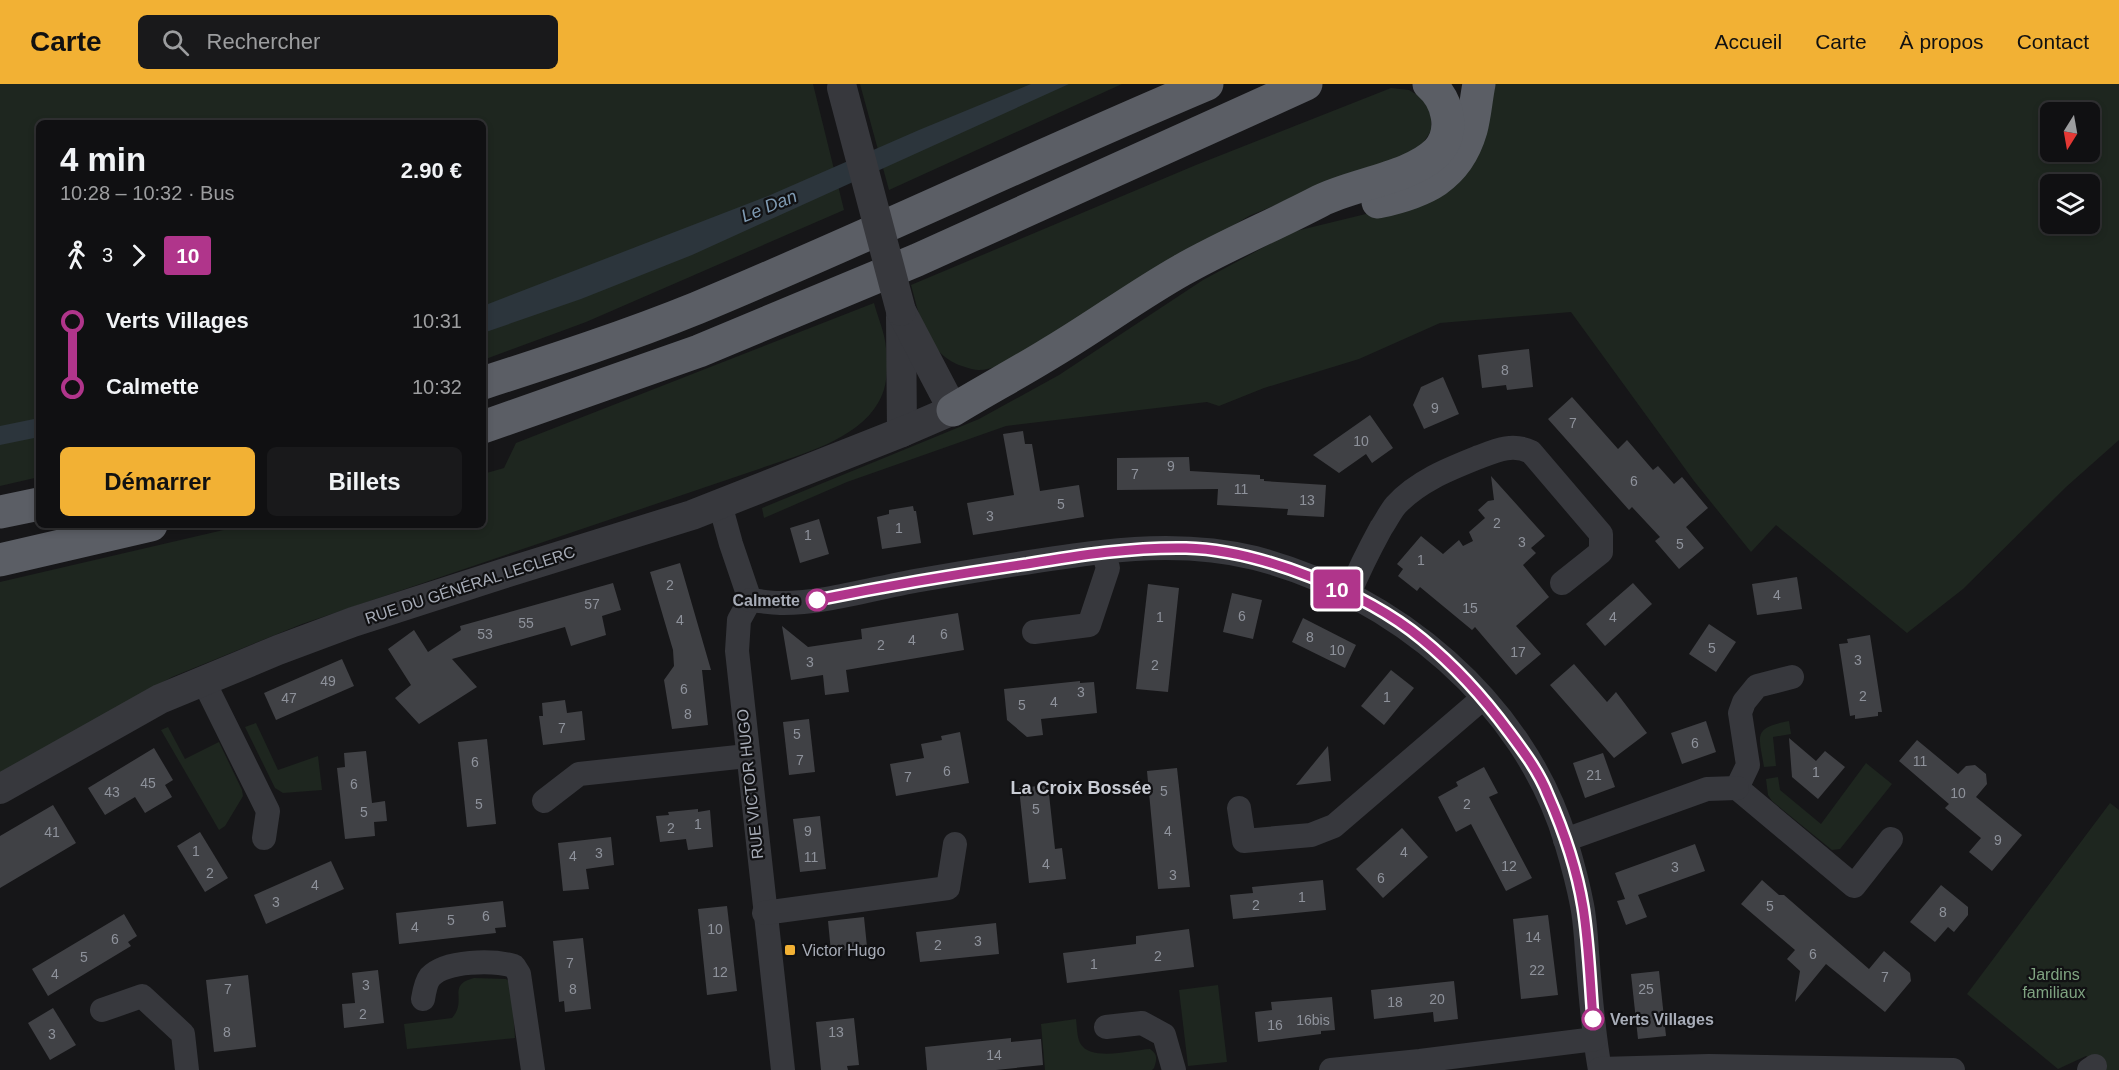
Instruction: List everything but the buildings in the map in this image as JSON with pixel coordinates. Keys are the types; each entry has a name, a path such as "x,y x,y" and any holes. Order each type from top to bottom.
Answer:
{"highway":[{"path":"1089,134 1177,84"},
{"path":"486,382 694,309 903,220 1089,134 1207,84"},
{"path":"486,426 699,351 917,260 1306,84"},
{"path":"953,410 1046,356 1182,270 1327,198 1426,161 1438,151 1443,143 1447,113 1444,101 1429,84"},
{"path":"1285,219 1383,201 1426,188 1437,182 1461,157 1472,129 1479,84"},
{"path":"0,512 36,505"},
{"path":"0,560 138,528"}],"street":[{"path":"841,86 901,312 953,410"},
{"path":"901,312 902,432"},
{"name":"RUE DU GÉNÉRAL LECLERC","path":"0,789 160,699 203,680 353,622 692,515 953,410"},
{"path":"1348,594 1371,546 1394,507 1408,494 1422,483 1454,467 1514,446 1531,452 1601,534 1601,552 1562,583"},
{"path":"720,504 750,600 782,603 812,600 927,579 1103,552 1187,548 1229,553 1289,569 1348,594 1391,617 1421,638 1483,698 1527,756 1548,793 1565,840 1583,906 1600,1070 1720,1066 1953,1070"},
{"path":"1034,632 1089,625 1108,568 1103,552"},
{"name":"RUE VICTOR HUGO","path":"750,600 739,620 737,651 783,1070"},
{"path":"1737,788 1748,765 1740,713 1744,702 1757,686 1792,677"},
{"path":"203,680 268,812 264,838"},
{"path":"1239,808 1244,841 1311,835 1334,826 1483,698"},
{"path":"544,801 579,774 747,756"},
{"path":"1565,840 1707,789 1737,788 1854,886 1891,839"},
{"path":"764,913 948,888 954,844"},
{"path":"423,999 429,978 445,966 498,962 514,966 519,974 533,1070"},
{"path":"102,1010 142,996 183,1034 187,1068"},
{"path":"1106,1027 1142,1023 1164,1035 1174,1070"},
{"path":"1331,1070 1595,1039"}],"green space":[{"path":"0,84 813,84 844,210 586,322 486,359 486,120 36,120 36,478 0,486"},
{"path":"860,84 1122,84 889,190"},
{"path":"1488,84 2119,84 2119,440 2066,487 1963,589 1907,633 1776,525 1751,552 1694,481 1571,312 1440,323 1359,359 1264,388 1219,406 1207,402 1006,426 847,482 764,518 762,508 979,419 1059,375 1203,280 1292,232 1374,212"},
{"path":"1391,88 1409,90 1419,96 1428,106 1431,118 1431,131 1421,146 1407,157 1316,188 1249,216 998,366 977,370 952,362 942,354 927,334 911,285 1196,165"},
{"path":"874,303 886,348 887,369 884,390 868,417 854,429 838,438 784,461 302,624 172,677 0,773 0,582 232,528 486,528 486,473 504,468 516,443"},
{"path":"1789,721 1791,734 1773,737 1776,766 1764,767 1761,735 1769,727"},
{"path":"256,723 278,770 318,756 322,790 283,793 275,788 245,727"},
{"path":"168,727 185,759 219,742 243,796 225,826 219,830 161,730"},
{"path":"1866,763 1892,784 1840,849 1832,850 1772,801 1768,795 1766,779 1778,777 1780,790 1821,824"},
{"name":"Jardins familiaux","path":"2110,803 2119,810 2119,1070 2105,1070 2086,1056 2058,1069 1967,994"},
{"path":"474,978 506,979 511,983 515,1038 407,1049 404,1024 452,1018 458,1005 461,985"},
{"path":"1218,985 1227,1062 1188,1066 1179,990"},
{"path":"1076,1019 1079,1041 1085,1049 1102,1054 1112,1054 1150,1049 1156,1057 1154,1068 1152,1070 1045,1070 1041,1024"}],"water":[{"name":"Le Dan","path":"1031,84 1069,84 692,255 581,299 486,332 486,305 768,196"},
{"path":"36,419 36,438 0,445 0,426"}],"bus line":[{"name":"10","path":"817,600 927,579 1103,552 1187,548 1254,558 1289,569 1348,594 1391,617 1421,638 1483,698 1527,756 1548,793 1565,840 1583,906 1593,1019"}],"place":[{"name":"Calmette","path":"817,600"},
{"name":"Victor Hugo","path":"790,950"},
{"name":"Verts Villages","path":"1593,1019"}],"district":[{"name":"La Croix Bossée","path":"1081,788"}]}
